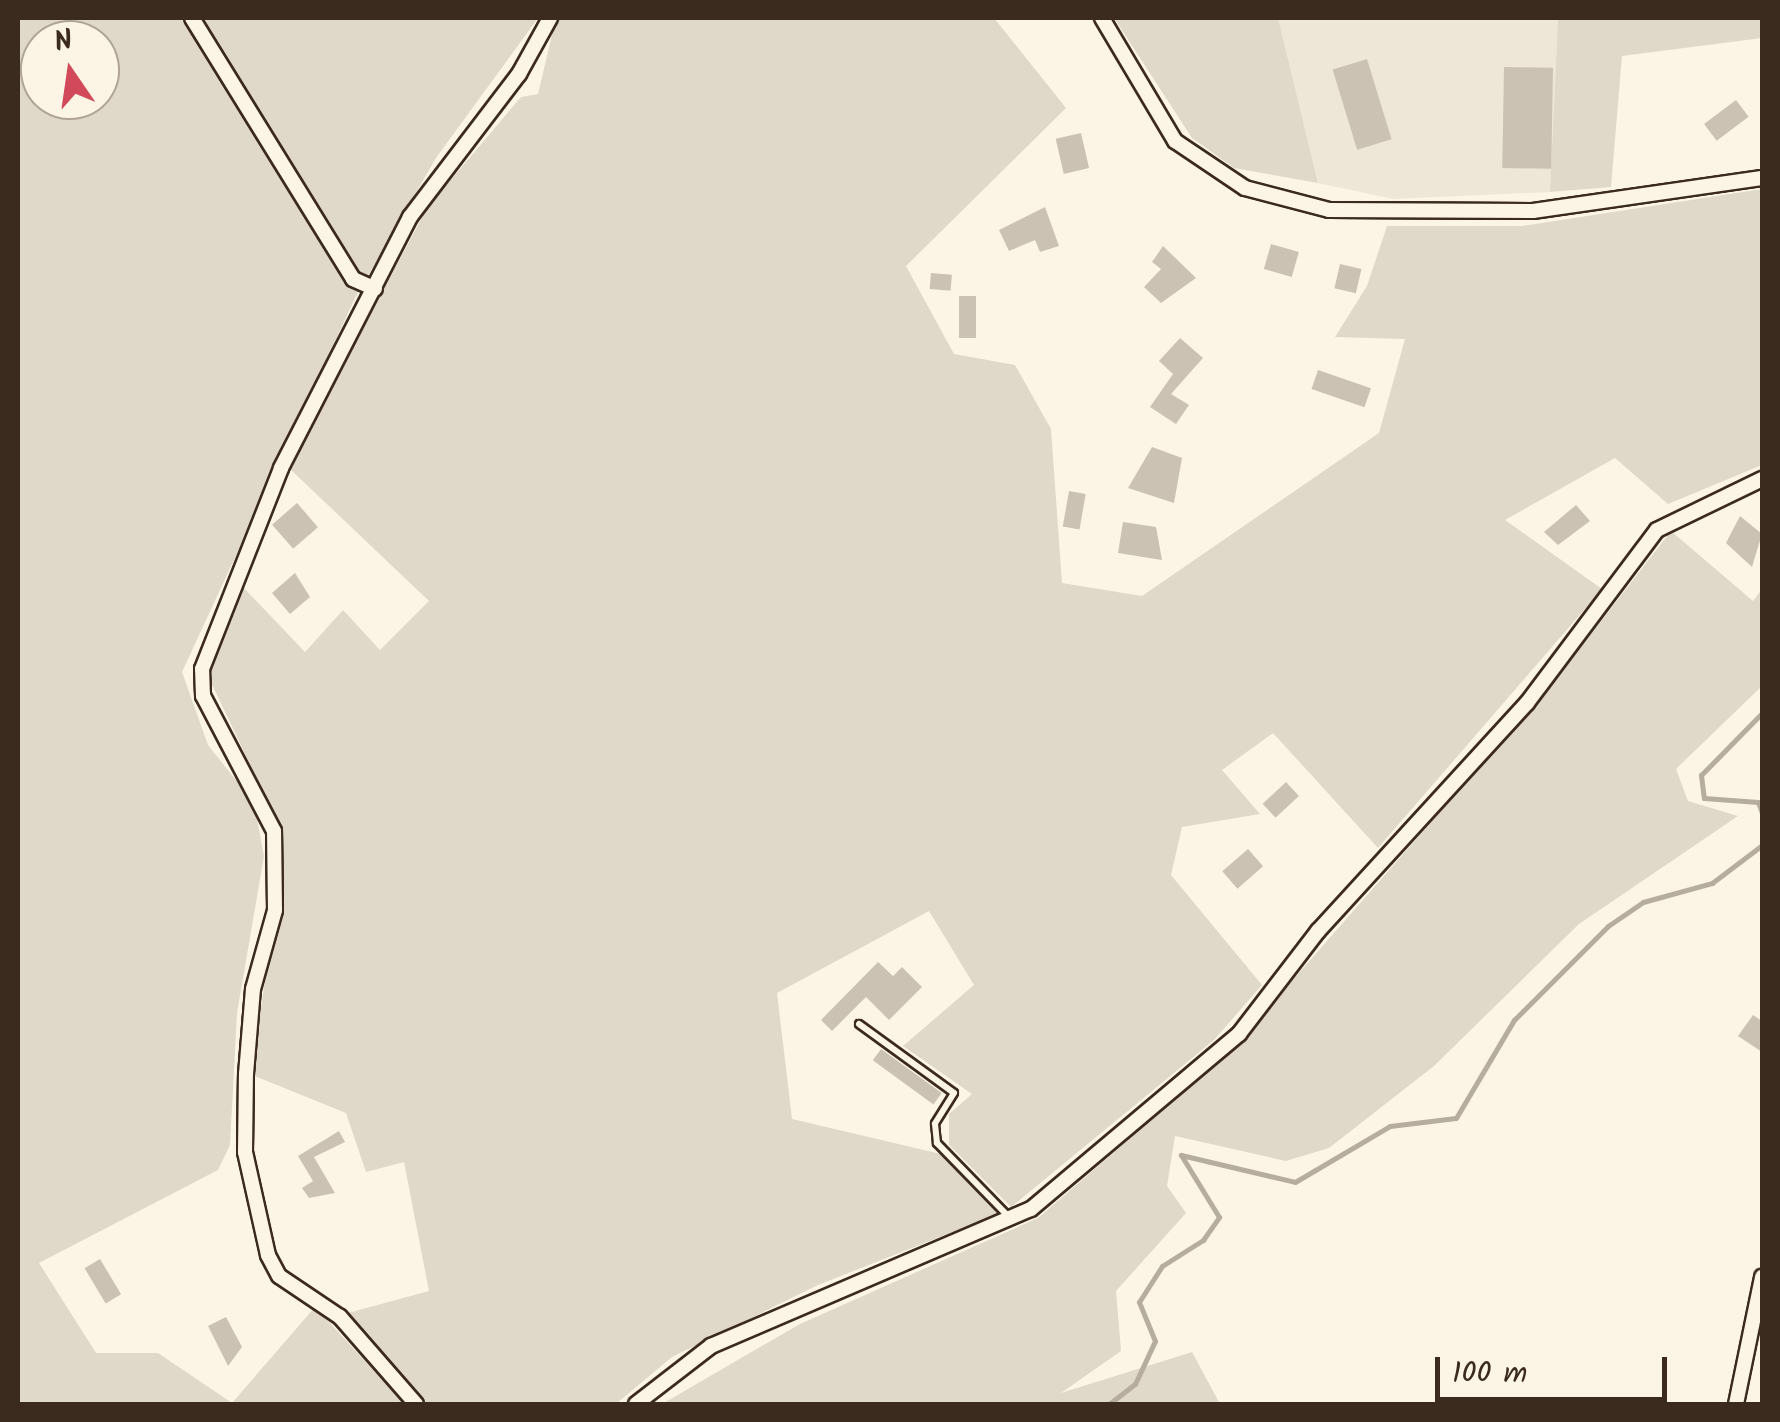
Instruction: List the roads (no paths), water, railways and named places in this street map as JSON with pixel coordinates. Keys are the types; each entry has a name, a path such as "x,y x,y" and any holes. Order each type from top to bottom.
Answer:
{"street":[{"path":"192,18 353,279 375,290"},
{"path":"416,1404 340,1316 279,1276 268,1255 245,1152 246,1074 253,989 275,910 274,831 204,696 206,651 281,468 410,218 519,74 550,18"},
{"path":"1102,18 1175,140 1245,188 1329,210 1532,211 1762,178"},
{"path":"636,1404 711,1346 1012,1220 1240,1034 1318,931 1538,692 1657,530 1762,479"},
{"path":"1736,1404 1762,1277"}],"lane":[{"path":"860,1024 954,1094 935,1124 937,1143 1012,1220"}],"waterway":[{"path":"1762,713 1701,775 1704,798 1758,802 1762,813"},
{"path":"1109,1404 1135,1384 1155,1341 1139,1302 1162,1266 1203,1240 1219,1217 1181,1155 1295,1182 1390,1126 1456,1118 1514,1020 1608,926 1643,902 1712,883 1762,845"}]}
